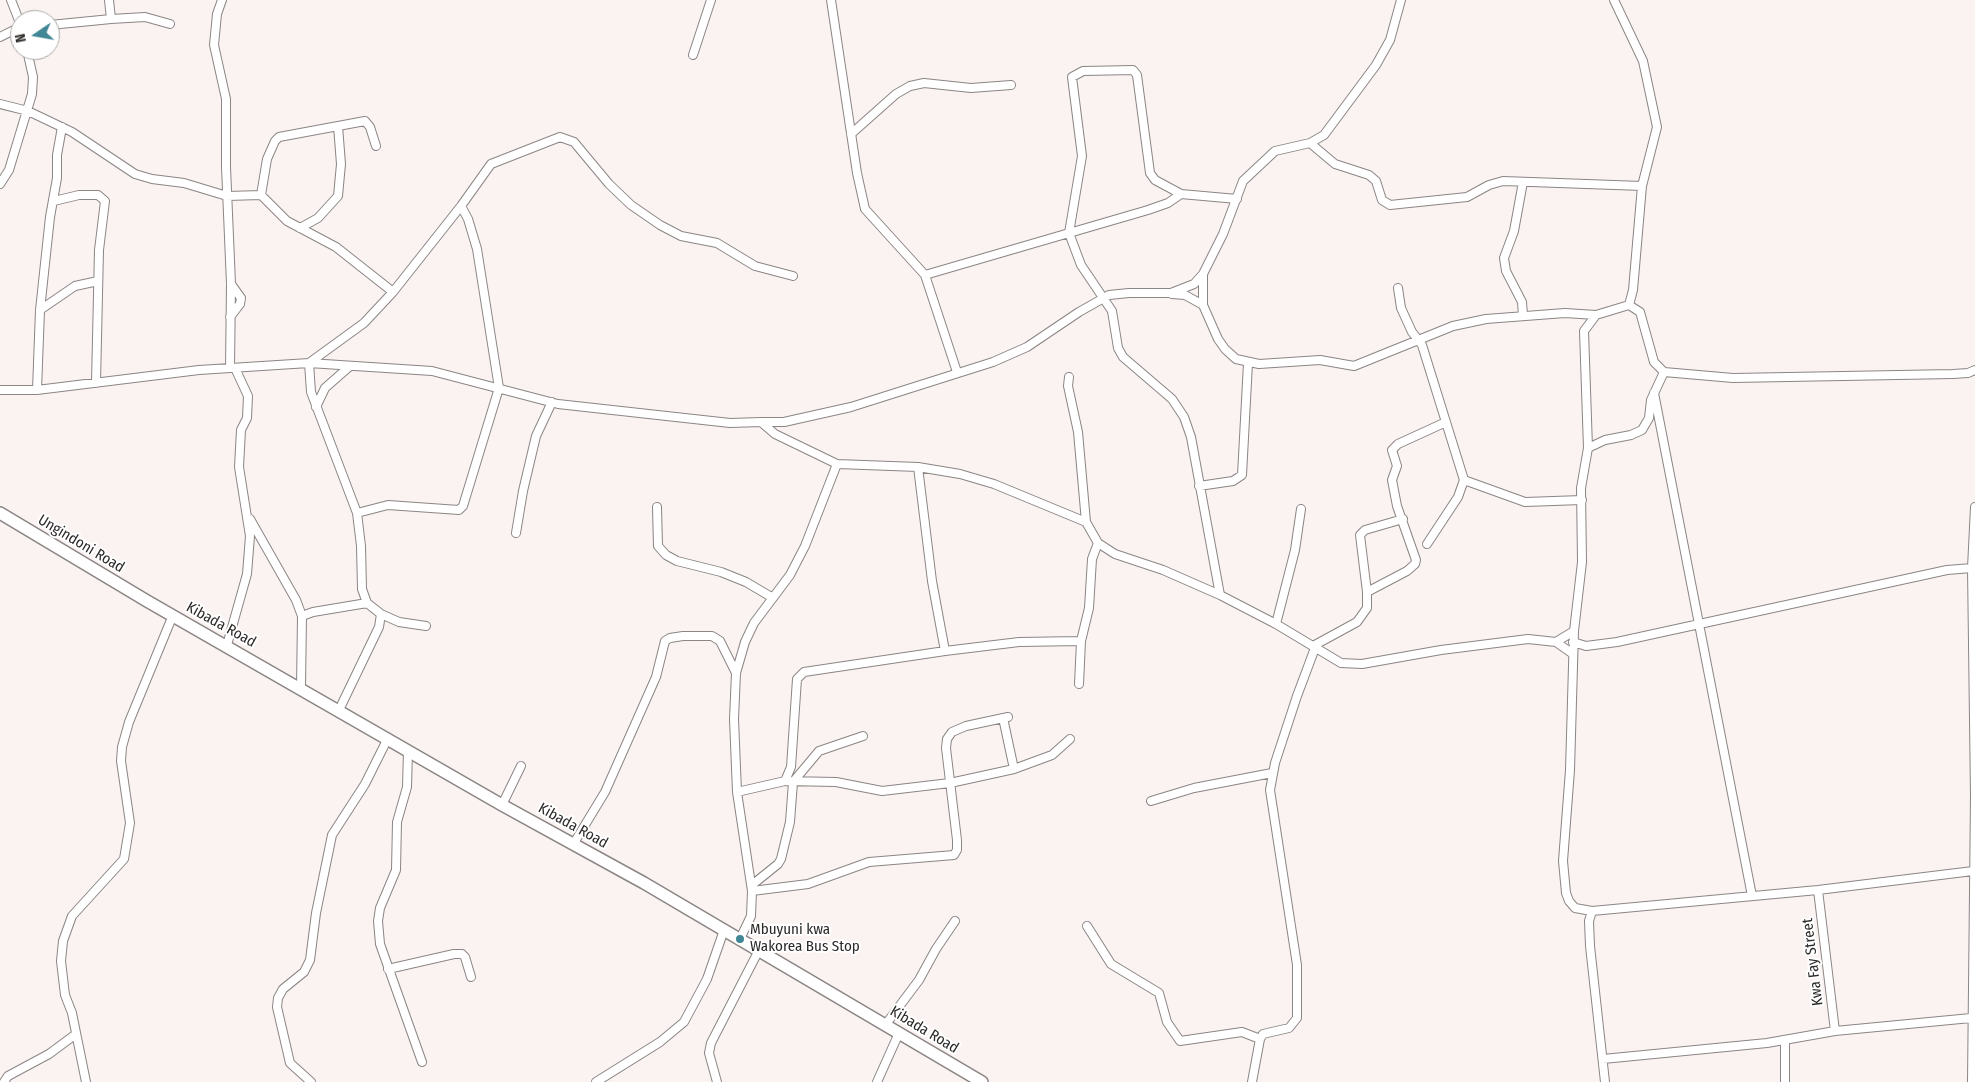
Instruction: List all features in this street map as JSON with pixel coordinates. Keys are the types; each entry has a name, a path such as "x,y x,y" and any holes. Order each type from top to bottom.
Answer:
{"main road":[{"name":"Ungindoni Road","path":"0,513 147,601"},
{"name":"Kibada Road","path":"147,601 301,687 502,805 574,843 886,1024 982,1082"}],"street":[{"path":"109,0 111,19"},
{"path":"222,0 217,14 214,45 226,99 232,368 248,396 247,418 241,430 239,467 250,536 247,574 227,645"},
{"path":"693,55 711,0"},
{"path":"831,0 865,208 925,275 957,372"},
{"path":"1171,293 1194,284 1203,274 1223,234 1248,175 1276,151 1310,143 1324,135 1376,65 1390,40 1402,0"},
{"path":"1614,0 1643,61 1657,126 1642,186 1633,290 1629,305"},
{"path":"60,24 145,17 170,24"},
{"path":"0,184 9,170 28,111 33,77 29,60"},
{"path":"1220,594 1191,437 1184,417 1172,399 1123,357 1118,348 1112,311 1081,265 1070,233 1082,156 1072,77 1083,70 1133,70 1137,75 1150,172 1155,180 1181,194 1237,199"},
{"path":"852,134 896,94 910,86 924,82 970,88 1012,84"},
{"path":"0,104 28,111 62,127 135,174 152,179 184,182 227,196 261,195 287,221 336,247 392,292"},
{"path":"261,195 268,159 275,141 292,133 365,121 370,127 376,146"},
{"path":"300,228 318,218 338,196 341,164 338,126"},
{"path":"36,390 40,310 50,216 54,201 57,155 62,127"},
{"path":"309,363 364,323 392,292 462,206 491,164 560,137 574,142 609,184 631,205 660,225 681,236 717,243 755,266 793,276"},
{"path":"1310,143 1335,164 1369,175 1376,181 1382,200 1390,206 1467,196 1489,185 1503,181 1642,186"},
{"path":"1523,182 1514,231 1504,258 1506,271 1522,302 1523,316"},
{"path":"925,275 1148,210 1168,203 1181,194"},
{"path":"54,201 79,195 98,195 105,201 99,250 96,383"},
{"path":"357,513 388,504 459,510 463,506 499,388 477,249 468,218 462,206"},
{"path":"1203,274 1203,305 1218,339 1236,359 1248,363 1270,364 1320,360 1354,366 1453,326 1486,318 1565,313 1596,315 1629,305 1640,312 1654,362 1664,372 1733,378 1960,373 1975,370"},
{"path":"40,310 75,286 98,281"},
{"path":"1398,288 1401,308 1422,345 1464,480 1458,497 1427,544"},
{"path":"0,390 36,390 232,368 309,363 432,372 552,402 730,423 784,422 851,408 957,372 993,362 1027,347 1102,298 1129,293 1171,293 1185,295 1203,305"},
{"path":"1596,315 1584,330 1588,448 1582,500 1582,562 1574,631 1570,770 1563,876 1566,893 1575,908 1592,911 1818,890 1973,871"},
{"path":"309,363 311,392 357,513 361,546 362,589 367,603 381,614 399,622 426,626"},
{"path":"1199,486 1233,481 1242,475 1248,363"},
{"path":"316,407 325,388 350,366"},
{"path":"1588,448 1605,440 1631,435 1642,430 1649,418 1651,400 1664,372"},
{"path":"1069,377 1068,386 1078,432 1086,522 1098,543 1115,554 1162,570 1220,594 1276,624 1333,659 1352,665 1506,640 1528,639 1556,642 1573,654"},
{"path":"1654,393 1752,896"},
{"path":"516,533 523,491 536,436 552,402"},
{"path":"761,422 775,434 836,464 918,467 978,478 1086,522"},
{"path":"1367,592 1415,564 1416,560 1397,506 1392,480 1397,466 1392,450 1398,444 1446,422"},
{"path":"740,939 751,916 752,888 736,792 734,719 736,674 739,660 751,629 790,575 805,546 836,464"},
{"path":"918,467 932,581 945,650"},
{"path":"1464,480 1525,502 1582,500"},
{"path":"657,507 658,546 666,555 677,561 721,572 746,582 774,598"},
{"path":"1972,1082 1971,1018 1975,796 1972,568 1975,507"},
{"path":"1276,624 1295,550 1300,509"},
{"path":"248,515 284,578 302,616 301,687"},
{"path":"1252,1082 1260,1039 1263,1034 1289,1028 1297,1018 1297,965 1271,808 1270,790 1272,774 1314,647 1357,622 1366,608 1367,592 1360,535 1365,530 1403,519"},
{"path":"1079,684 1081,641 1089,608 1092,559 1098,543"},
{"path":"1574,642 1586,646 1616,642 1947,570 1972,568"},
{"path":"302,616 313,612 367,603"},
{"path":"339,710 379,627 381,614"},
{"path":"86,1082 72,1013 65,995 61,961 62,941 72,916 124,859 130,823 121,762 122,747 129,722 173,615"},
{"path":"1556,642 1574,631"},
{"path":"574,843 609,783 656,677 665,641 670,638 683,636 712,636 720,641 736,674"},
{"path":"752,888 781,859 790,822 789,782 797,679 804,672 945,650 1019,642 1081,641"},
{"path":"752,888 808,884 869,862 954,855 957,840 946,748 947,739 952,732 966,726 1005,718 1014,769"},
{"path":"789,782 819,751 863,736"},
{"path":"312,1082 290,1063 277,1007 278,998 283,989 304,972 310,960 316,913 332,835 366,784 388,738"},
{"path":"736,792 789,782 836,782 882,791 950,783 1014,769 1052,755 1070,739"},
{"path":"408,750 407,787 397,822 396,870 380,908 378,921 380,944 422,1062"},
{"path":"502,805 522,766"},
{"path":"1151,801 1194,788 1272,774"},
{"name":"Kwa Fay Street","path":"1818,890 1835,1031"},
{"path":"1592,911 1589,921 1590,946 1605,1082"},
{"path":"886,1024 919,980 955,920"},
{"path":"1087,926 1111,964 1158,993 1167,1022 1180,1041 1242,1032 1260,1039"},
{"path":"596,1082 660,1042 684,1022 707,979 724,930"},
{"path":"716,1082 709,1053 711,1043 759,950"},
{"path":"388,969 454,954 462,954 465,957 472,977"},
{"path":"1603,1059 1680,1053 1786,1040 1835,1031 1971,1018"},
{"path":"877,1082 899,1032"},
{"path":"4,1082 8,1076 49,1054 76,1034"},
{"path":"1785,1082 1786,1040"}],"place":[{"name":"Mbuyuni kwa Wakorea Bus Stop","path":"740,939"}]}
